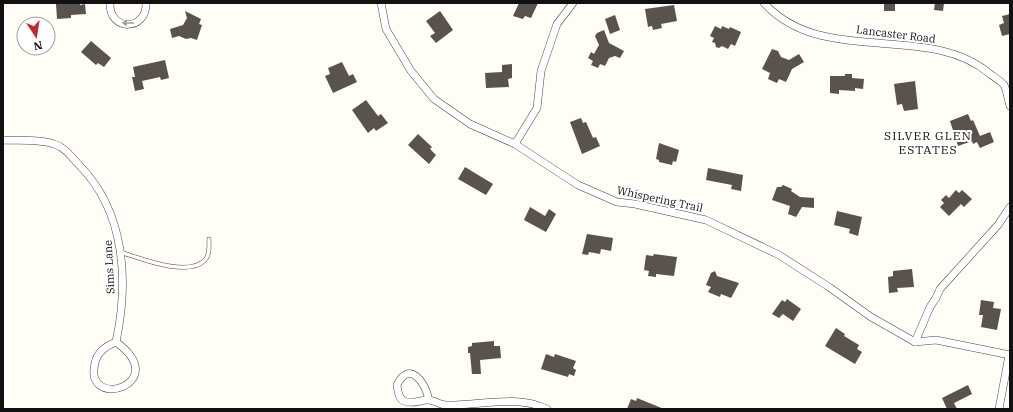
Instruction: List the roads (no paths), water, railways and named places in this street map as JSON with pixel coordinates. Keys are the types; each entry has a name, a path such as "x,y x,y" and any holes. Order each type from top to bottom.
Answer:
{"street":[{"path":"110,3 112,15 120,23 126,25 132,24 141,19 145,14 146,3"},
{"name":"Whispering Trail","path":"380,3 386,29 411,71 434,99 470,124 515,144 578,185 617,202 635,204 704,219 779,255 829,286 870,317 915,342"},
{"path":"515,144 537,108 541,71 557,24 573,3"},
{"name":"Lancaster Road","path":"764,3 795,26 830,38 939,50 964,56 985,69 1007,86 1010,106"},
{"name":"Sims Lane","path":"3,140 34,141 55,144 65,150 98,188 108,206 118,233 120,252 121,318 116,342"},
{"path":"999,409 1010,355 936,340 915,342 930,307 940,289 998,225 1010,207"},
{"path":"116,342 130,353 136,369 133,379 129,383 114,390 108,389 98,383 94,372 94,366 100,352 116,342"},
{"path":"429,400 421,380 415,375 406,375 400,378 397,385 400,396 403,401 409,403 429,400 445,405 500,401 537,404 547,409"}],"lane":[{"path":"120,252 167,266 191,267 199,265 206,260 210,250 209,239"}],"district":[{"name":"SILVER GLEN ESTATES","path":"928,142"}]}
